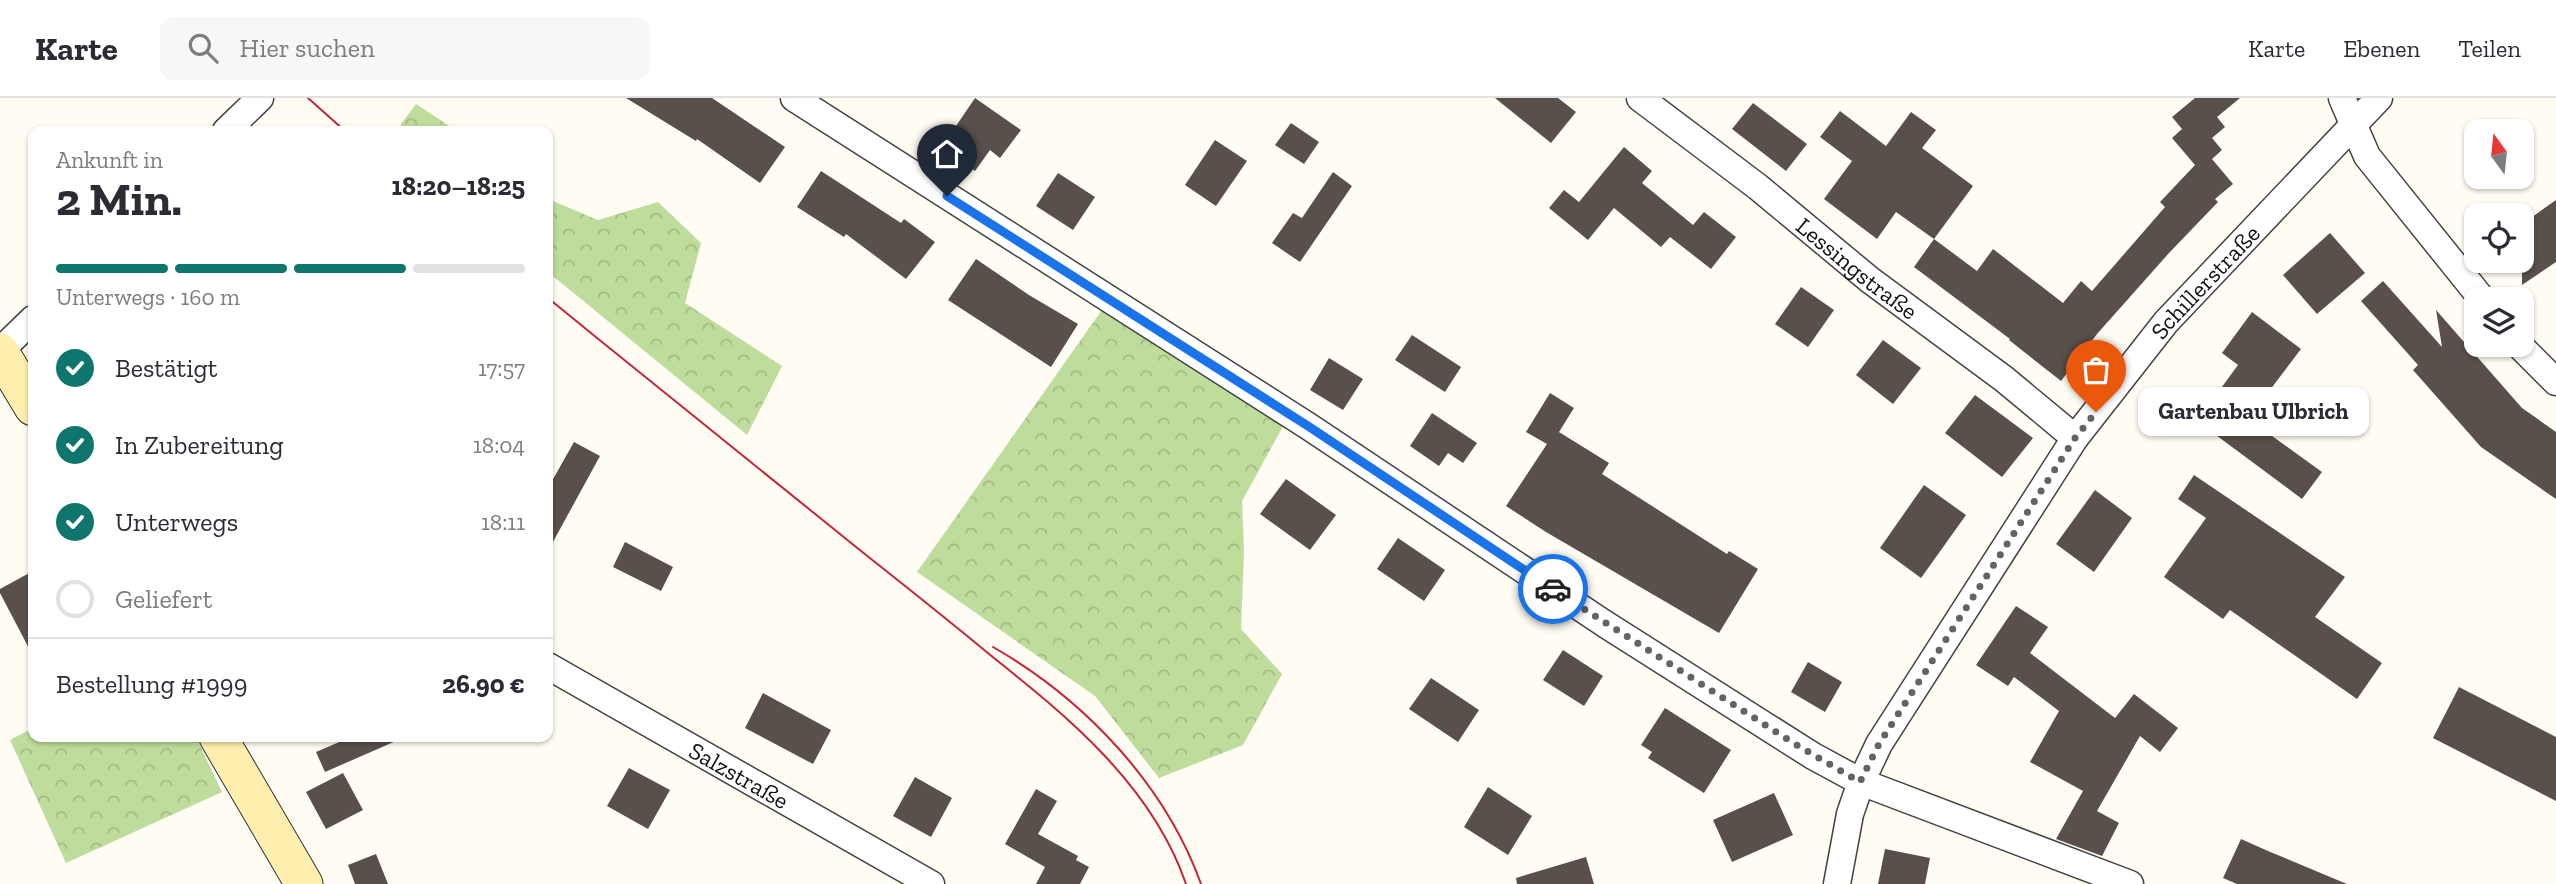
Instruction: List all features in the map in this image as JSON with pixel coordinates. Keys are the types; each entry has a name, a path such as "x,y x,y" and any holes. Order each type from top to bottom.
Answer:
{"main road":[{"path":"0,351 28,399"},
{"path":"221,742 304,884"}],"street":[{"path":"231,126 260,98"},
{"path":"794,98 1308,426 1605,624 1795,744 1860,782 2130,884"},
{"name":"Lessingstraße","path":"1640,98 1758,187 1870,280 2004,379 2075,438"},
{"path":"2342,98 2367,156 2472,287"},
{"name":"Schillerstraße","path":"1836,884 1850,814 1860,782 1879,744 2075,438 2166,322 2379,98"},
{"path":"0,351 28,323"},
{"path":"2531,357 2556,382"},
{"name":"Salzstraße","path":"553,669 931,884"}],"green space":[{"path":"416,104 449,126 401,126"},
{"path":"553,201 598,220 658,202 701,243 685,303 782,366 747,435 553,276"},
{"path":"1109,300 1286,421 1242,501 1244,551 1241,629 1282,674 1243,745 1159,778 1095,696 917,572"},
{"path":"28,731 28,742 198,742 222,792 66,863 10,740"}],"building":[{"path":"626,98 712,98 785,147 760,183 697,139 696,141"},
{"path":"975,98 1021,130 1000,158 990,150 975,171 941,148"},
{"path":"1495,98 1558,98 1576,112 1551,143"},
{"path":"2195,98 2240,98 2217,117 2225,127 2212,138 2222,150 2212,159 2233,184 2215,199 2218,202 2097,334 2061,381 1914,267 1934,239 1977,271 1993,249 2063,303 2081,281 2092,291 2165,207 2160,202 2195,165 2172,138 2182,129 2172,117"},
{"path":"1753,103 1807,144 1786,171 1732,129"},
{"path":"1840,111 1886,146 1911,112 1936,130 1922,148 1973,186 1934,239 1896,212 1877,239 1824,199 1852,161 1820,137"},
{"path":"1291,123 1319,142 1304,164 1275,145"},
{"path":"1215,140 1247,161 1216,206 1185,185"},
{"path":"1624,147 1652,171 1642,183 1693,225 1704,212 1736,237 1711,269 1670,237 1661,247 1614,208 1588,240 1549,208 1564,190 1579,202"},
{"path":"821,171 901,223 904,219 935,242 906,279 846,234 844,237 797,207"},
{"path":"1333,172 1352,186 1300,262 1272,243 1293,213 1302,218"},
{"path":"1058,173 1095,197 1073,230 1036,206"},
{"path":"2556,200 2556,262 2522,285 2522,273 2534,273 2534,216"},
{"path":"2330,233 2365,273 2317,314 2283,275"},
{"path":"976,259 1078,324 1051,367 948,300"},
{"path":"2383,281 2442,347 2436,310 2464,342 2464,357 2477,357 2522,408 2556,432 2556,499 2481,447 2413,370 2418,365 2361,301"},
{"path":"1801,287 1834,310 1808,347 1775,324"},
{"path":"2252,312 2301,349 2250,420 2322,472 2302,499 2197,421 2238,365 2222,353"},
{"path":"1412,335 1461,367 1445,392 1395,360"},
{"path":"1883,340 1921,368 1893,404 1856,375"},
{"path":"1329,358 1363,379 1343,410 1310,390"},
{"path":"1550,393 1574,408 1559,432 1609,463 1602,474 1727,554 1729,551 1758,569 1719,633 1506,506 1547,444 1526,432"},
{"path":"1975,395 2033,438 2002,477 1945,433"},
{"path":"1432,413 1477,443 1463,463 1448,453 1439,466 1410,446"},
{"path":"574,442 600,456 553,542 553,479"},
{"path":"2194,475 2345,577 2315,617 2382,663 2357,699 2230,610 2223,619 2164,577 2206,518 2178,499"},
{"path":"1286,479 1336,515 1310,550 1260,514"},
{"path":"1924,485 1966,515 1921,578 1880,548"},
{"path":"2095,490 2132,518 2094,572 2056,544"},
{"path":"1398,538 1445,570 1424,601 1377,569"},
{"path":"625,542 673,567 661,591 613,567"},
{"path":"28,574 28,646 0,593 0,589"},
{"path":"2016,606 2048,627 2030,653 2115,718 2134,694 2178,728 2160,752 2140,736 2097,811 2119,823 2102,856 2056,839 2083,791 2030,762 2059,711 2014,677 2008,686 1976,665"},
{"path":"1563,650 1603,676 1584,706 1543,680"},
{"path":"1808,662 1842,682 1825,712 1791,692"},
{"path":"1431,678 1479,710 1458,742 1409,709"},
{"path":"2459,687 2556,737 2556,801 2433,738"},
{"path":"763,693 831,730 813,764 745,728"},
{"path":"1665,708 1731,750 1704,793 1648,758 1652,752 1641,745"},
{"path":"339,742 394,742 325,772 316,752"},
{"path":"629,768 670,790 648,829 607,806"},
{"path":"343,773 363,810 326,829 306,792"},
{"path":"915,777 952,798 931,837 893,816"},
{"path":"1488,787 1532,816 1508,855 1464,827"},
{"path":"1036,789 1057,801 1038,834 1078,856 1076,860 1089,867 1080,884 1036,884 1045,867 1005,844"},
{"path":"1774,793 1793,835 1732,862 1713,820"},
{"path":"2241,839 2347,884 2237,884 2223,878"},
{"path":"1885,849 1930,858 1925,884 1878,884"},
{"path":"376,854 388,884 355,884 348,865"},
{"path":"1586,857 1594,884 1517,884 1516,878"}],"tram line":[{"path":"308,98 339,126"},
{"path":"553,302 1077,728 1130,784 1152,815 1171,848 1186,884"},
{"path":"993,647 1059,692 1118,748 1166,812 1201,884"}],"way so far":[{"path":"1553,589 1814,756 1860,782 1879,744 2075,438 2096,412"}],"place":[{"name":"Gartenbau Ulbrich","path":"2096,412"}],"route":[{"path":"947,196 1308,426 1553,589"}]}
